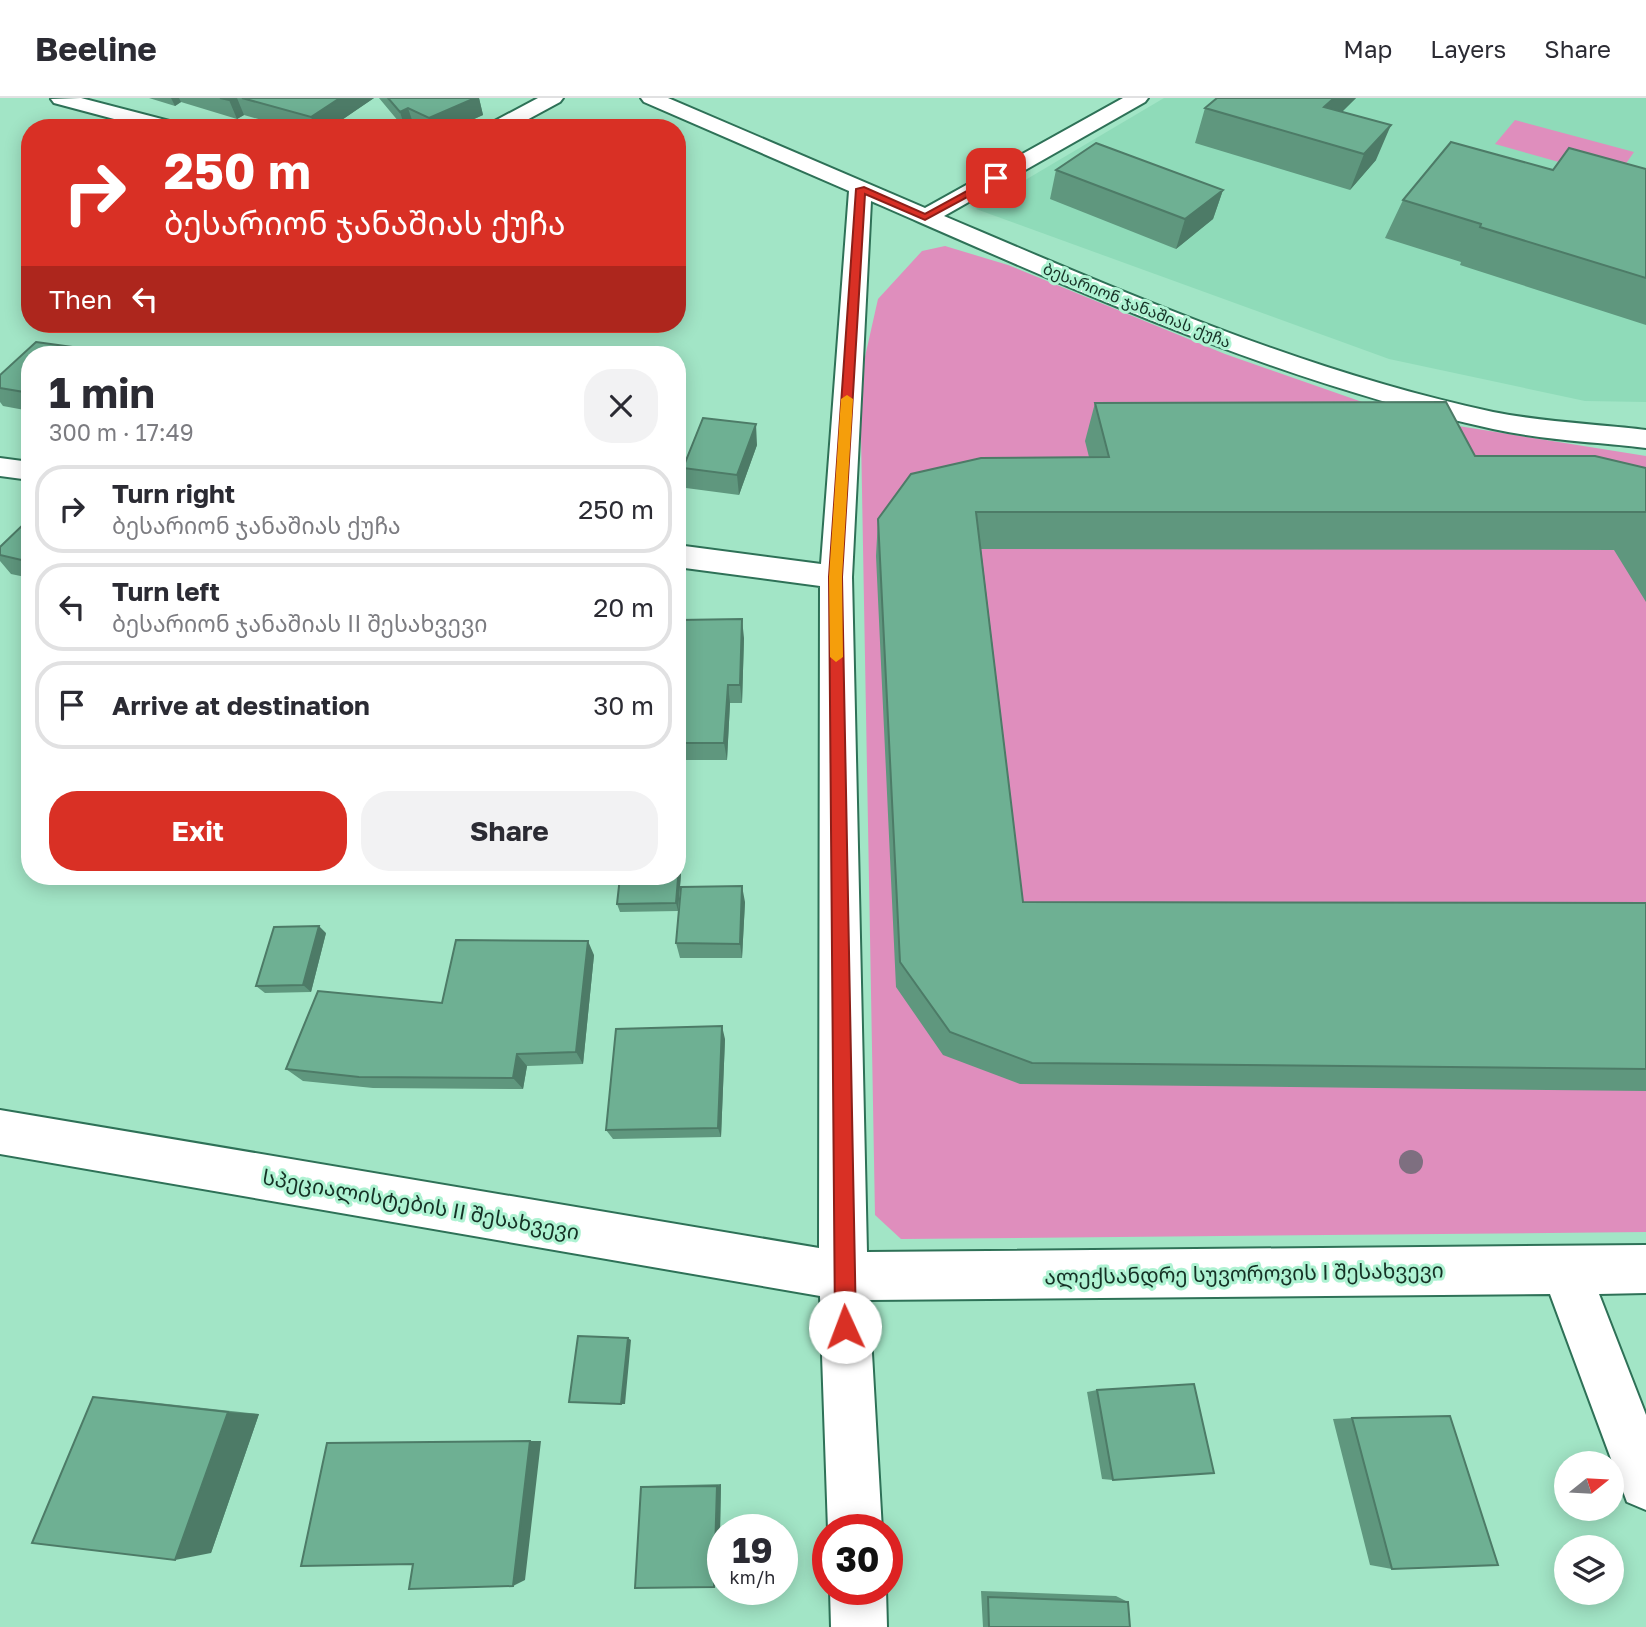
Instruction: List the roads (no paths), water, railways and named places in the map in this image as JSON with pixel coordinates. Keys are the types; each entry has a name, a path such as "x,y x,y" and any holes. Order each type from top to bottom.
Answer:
{"street":[{"path":"513,119 553,98"},
{"name":"ბესარიონ ჯანაშიას ქუჩა","path":"651,98 1119,300 1321,376 1495,421 1646,439"},
{"path":"925,217 1138,98"},
{"path":"61,99 139,119"},
{"path":"854,1514 843,1276 836,577 860,189"},
{"path":"0,467 21,470"},
{"path":"686,557 836,577"},
{"name":"სპეციალისტების II შესახვევი","path":"0,1132 843,1276"},
{"path":"1564,1269 1646,1483"},
{"name":"ალექსანდრე სუვოროვის I შესახვევი","path":"843,1276 1646,1269"},
{"path":"858,1605 859,1627"}]}
